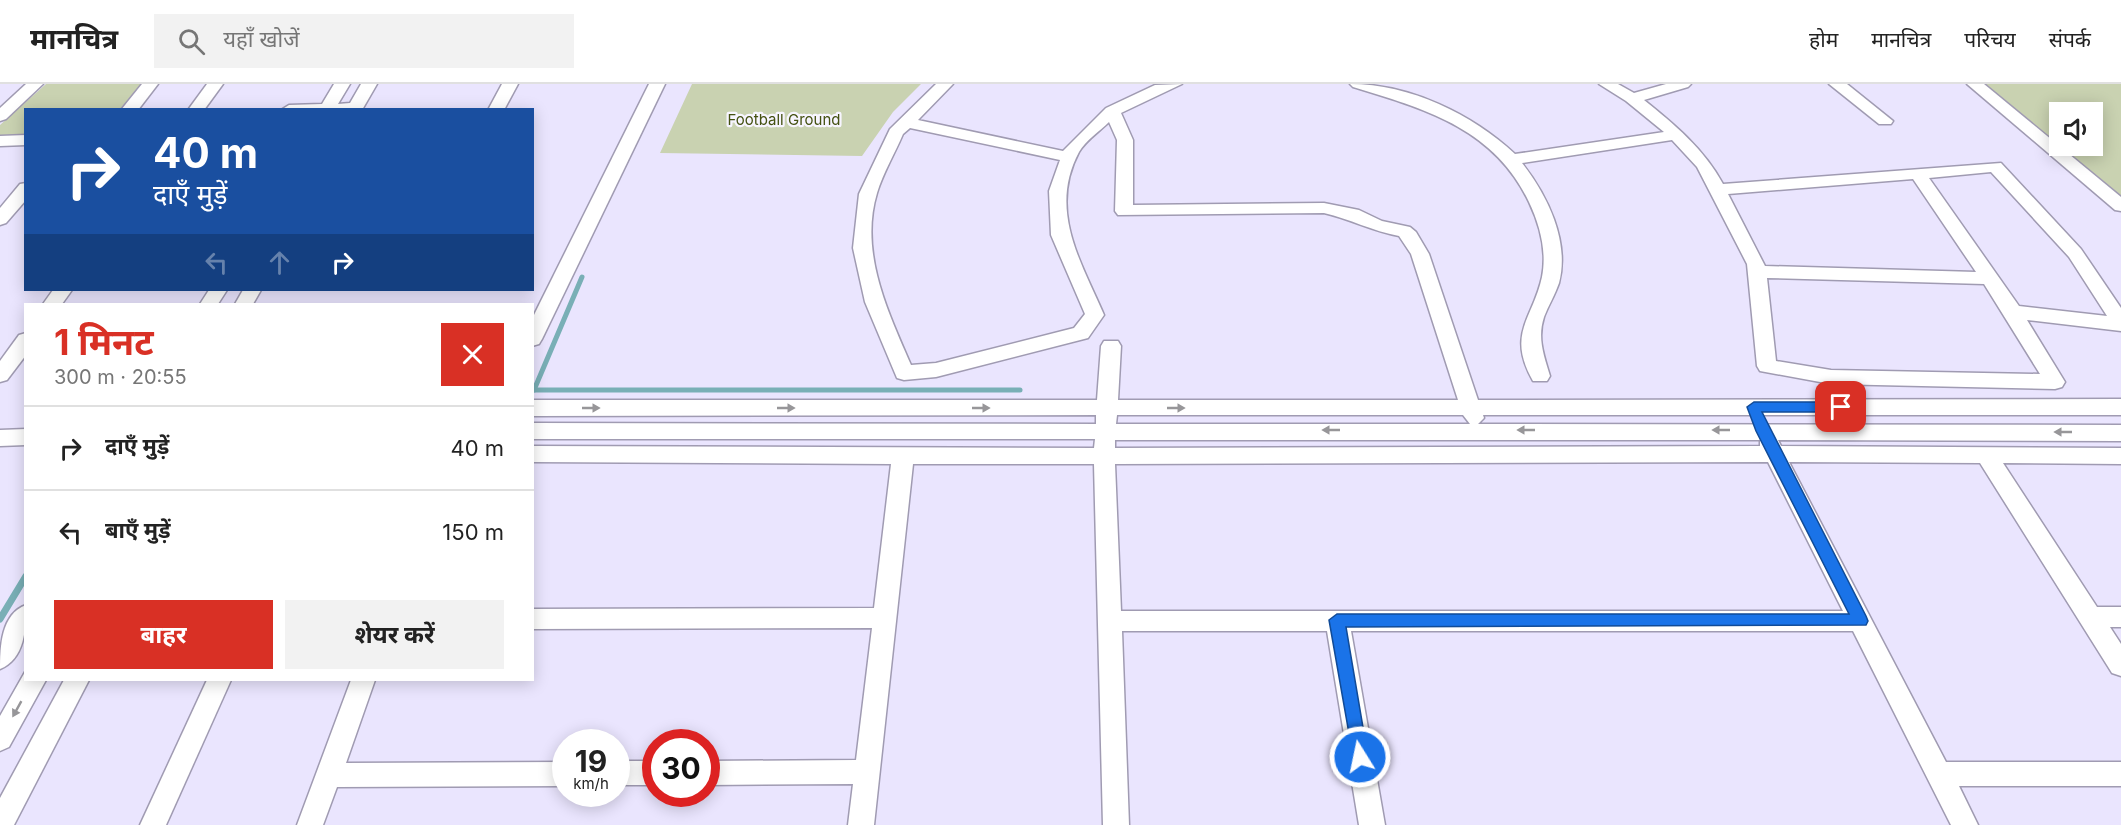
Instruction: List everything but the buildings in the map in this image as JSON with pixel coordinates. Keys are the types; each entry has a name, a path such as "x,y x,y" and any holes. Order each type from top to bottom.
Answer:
{"street":[{"path":"0,116 36,84"},
{"path":"131,108 150,84"},
{"path":"197,108 215,84"},
{"path":"328,108 342,84"},
{"path":"356,108 369,84"},
{"path":"497,108 510,84"},
{"path":"534,335 657,84"},
{"path":"945,84 896,132 868,194 862,248 874,302 904,373 936,370 1081,333 1095,315 1060,235 1058,191 1072,149 1112,111 1160,88 1174,84"},
{"path":"1358,84 1428,106 1479,131 1514,159 1532,185 1551,234 1551,276 1530,333 1540,376"},
{"path":"1607,84 1632,98 1676,135 1704,165 1756,264 1767,366 1831,377 2055,382 2013,312 1987,278 1918,174"},
{"path":"1632,98 1683,84"},
{"path":"1837,84 1885,121"},
{"path":"1975,84 2121,206"},
{"path":"1112,111 1125,140 1124,211 1324,208 1353,214 1377,226 1404,231 1410,236 1420,254 1479,430"},
{"path":"906,122 1070,157"},
{"path":"1514,159 1676,135"},
{"path":"0,141 24,140"},
{"path":"1717,190 1995,168 2075,253 2121,323"},
{"path":"0,189 24,189"},
{"path":"0,219 24,190"},
{"path":"1757,272 1987,278"},
{"path":"53,303 62,291"},
{"path":"2013,312 2121,323"},
{"path":"0,375 24,343"},
{"path":"1111,346 1104,456 1116,825"},
{"path":"534,430 1105,419 1470,407 2121,407"},
{"path":"1754,407 1763,431 1965,825"},
{"path":"534,408 1105,419 1479,430 2121,433"},
{"path":"0,438 24,437"},
{"path":"534,454 2121,456"},
{"path":"861,825 903,455"},
{"path":"1986,455 2088,617 2121,665"},
{"path":"2088,617 2121,617"},
{"path":"0,658 24,618"},
{"path":"534,619 884,618"},
{"path":"1337,620 1372,825"},
{"path":"1110,621 1860,621"},
{"path":"0,739 32,681"},
{"path":"0,824 77,681"},
{"path":"153,825 219,681"},
{"path":"310,825 363,681"},
{"path":"720,773 867,772"},
{"path":"328,775 552,774"},
{"path":"1939,774 2121,774"}],"green space":[{"path":"46,84 141,84 121,108 24,108 24,137 0,138 0,125"},
{"name":"Football Ground","path":"692,84 921,84 893,112 862,156 660,153"},
{"path":"1982,84 2121,84 2121,199 2069,156 2103,156 2103,102 2049,102 2049,139"}],"waterway":[{"path":"534,390 582,277"},
{"path":"534,390 1020,390"},
{"path":"0,619 24,579"}],"route":[{"path":"1360,757 1337,620 1860,621 1763,431 1754,407 1841,407"}]}
